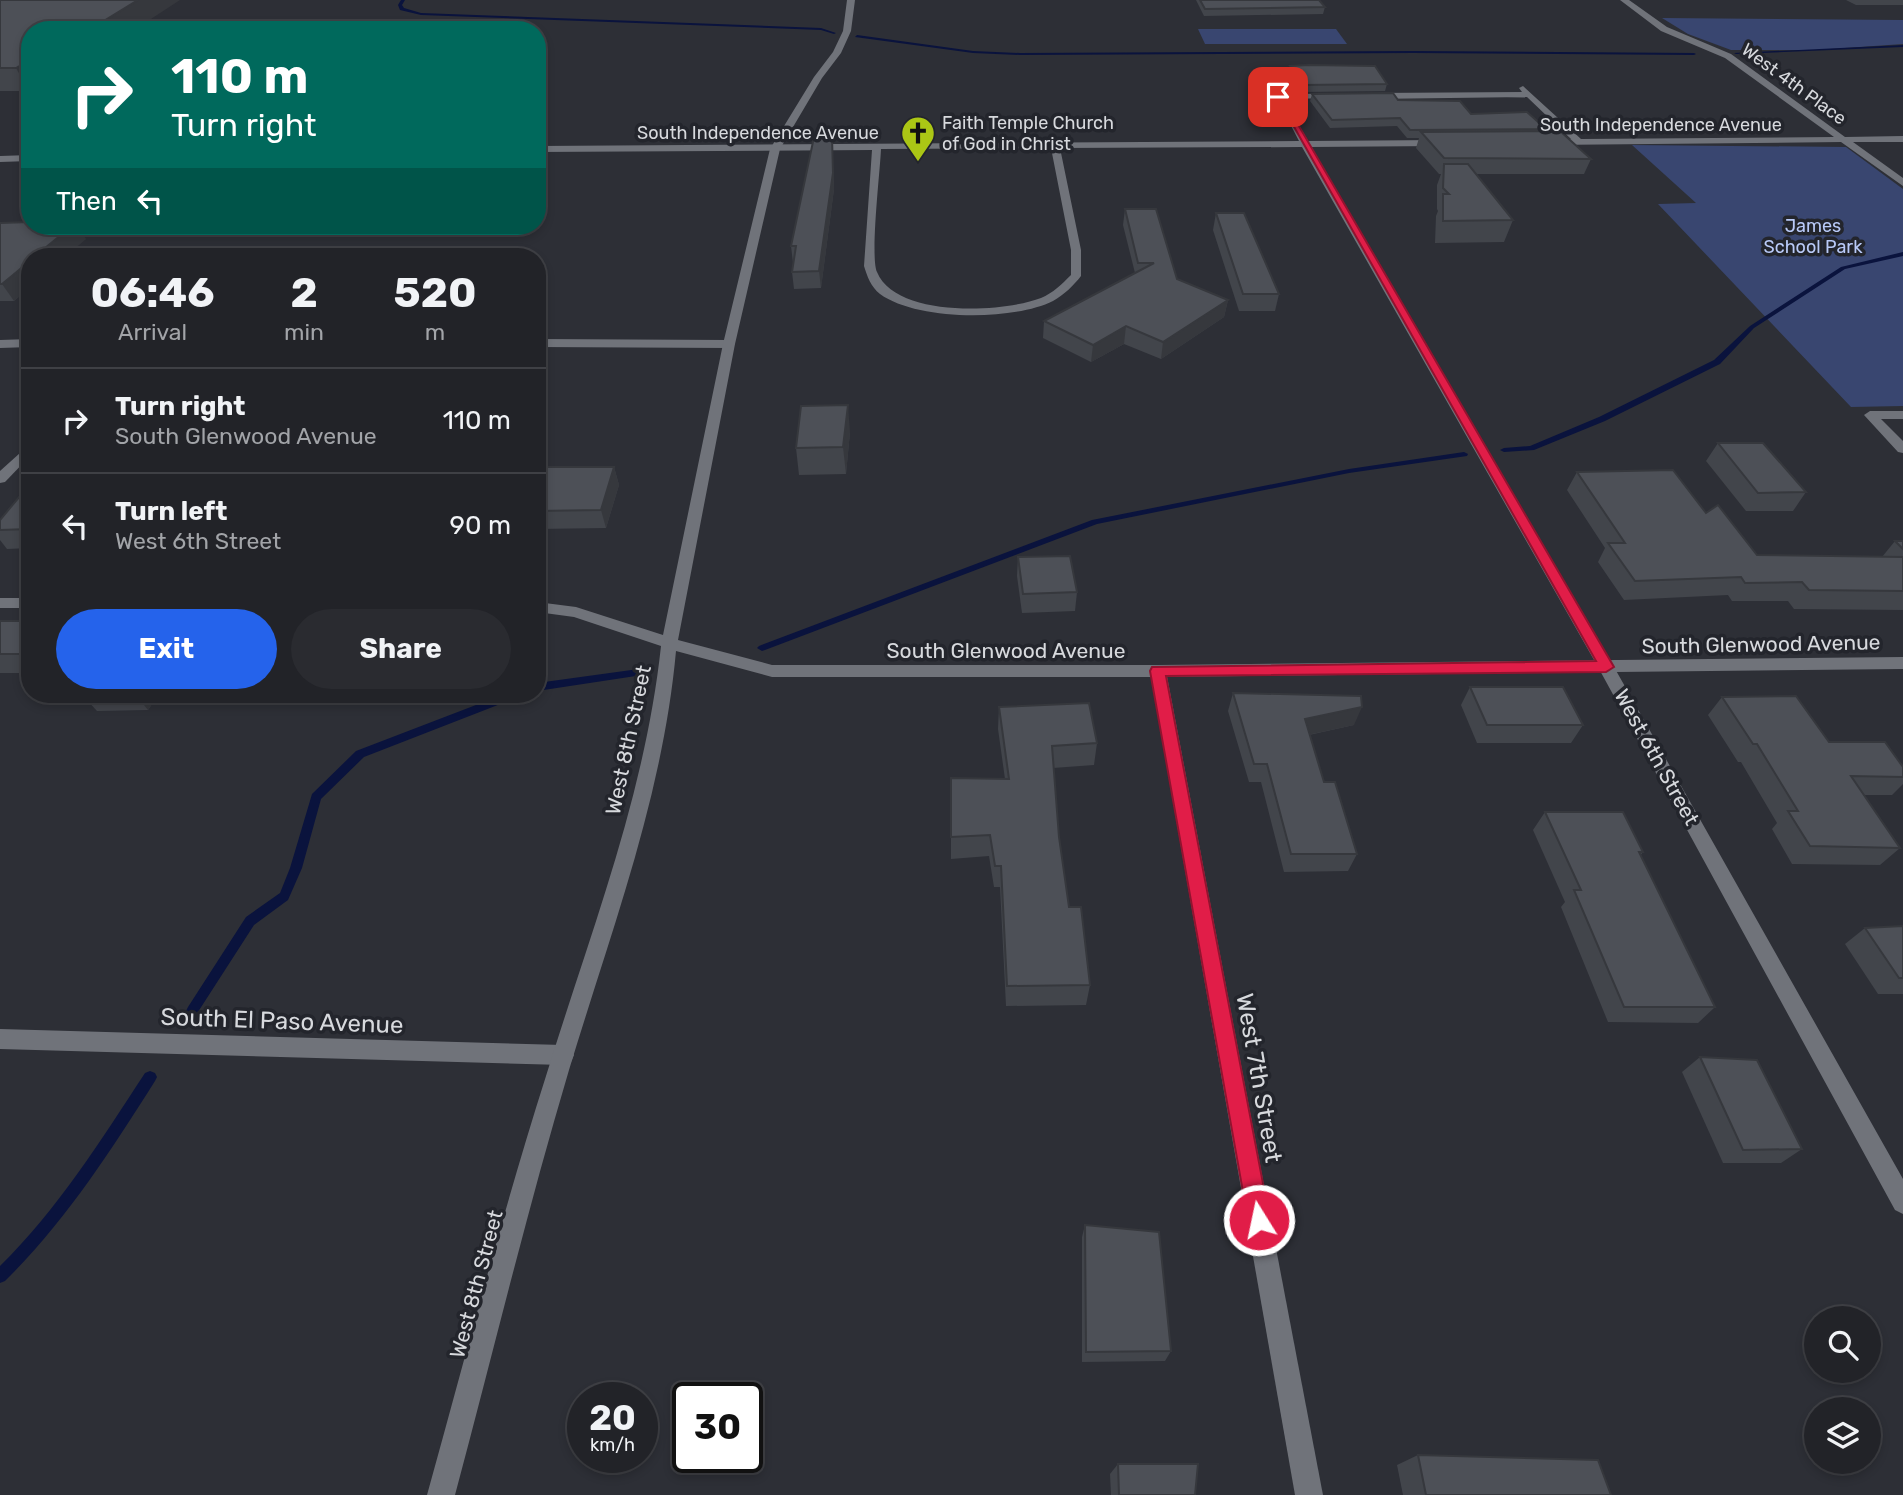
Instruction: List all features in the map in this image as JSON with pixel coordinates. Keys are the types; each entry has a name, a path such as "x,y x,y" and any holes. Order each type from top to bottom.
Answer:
{"street":[{"name":"West 8th Street","path":"441,1495 563,1055 611,906 651,760 667,688 669,643 729,344 775,149 818,77 837,53 848,31 851,0"},
{"name":"West 4th Place","path":"1624,0 1664,29 1728,56 1903,183"},
{"path":"1520,85 1578,141"},
{"path":"1362,96 1530,94"},
{"name":"West 6th Street","path":"1348,96 1278,97 1308,144 1606,667 1903,1202"},
{"name":"South Independence Avenue","path":"1538,142 1903,139"},
{"name":"South Independence Avenue","path":"546,149 1457,142"},
{"path":"877,148 869,266 875,281 883,291 908,303 981,310 1020,307 1048,299 1076,276 1076,250 1055,147"},
{"path":"0,159 21,158"},
{"path":"546,343 729,344"},
{"path":"0,344 21,344"},
{"path":"1903,415 1870,415 1903,449"},
{"path":"0,479 21,458"},
{"path":"0,603 21,603"},
{"name":"South Glenwood Avenue","path":"546,608 576,612 669,643 772,671 1158,671 1903,663"},
{"name":"West 7th Street","path":"1158,671 1309,1495"},
{"name":"South El Paso Avenue","path":"0,1039 563,1055"}],"green space":[{"path":"1662,18 1903,20 1903,44 1816,50 1731,50 1688,34"},
{"path":"1198,29 1336,29 1347,44 1205,44"},
{"name":"James School Park","path":"1632,145 1846,147 1903,189 1903,406 1851,407 1658,204 1696,203"}],"building":[{"path":"0,0 138,0 104,21 21,21 21,65 16,68 0,68"},
{"path":"1200,0 1319,0 1325,7 1205,9"},
{"path":"1290,66 1375,66 1387,84 1304,85"},
{"path":"1393,93 1398,100 1460,101 1471,114 1527,112 1546,129 1410,130 1400,118 1332,120 1312,94"},
{"path":"1560,131 1591,159 1444,158 1421,132"},
{"path":"814,137 832,137 833,173 819,271 792,272 796,246 791,246"},
{"path":"1444,164 1468,164 1513,220 1443,221 1443,194 1449,194 1443,188"},
{"path":"1125,209 1156,209 1177,279 1228,300 1163,342 1126,326 1093,345 1044,321 1154,263 1138,263"},
{"path":"1216,213 1244,213 1279,294 1243,294"},
{"path":"21,222 21,235 61,235 45,248 21,248 21,268 0,284 0,223"},
{"path":"848,405 843,447 796,448 801,406"},
{"path":"1718,443 1763,443 1806,492 1758,493"},
{"path":"546,467 614,467 601,510 546,511"},
{"path":"1673,470 1706,513 1718,505 1757,555 1903,557 1903,591 1809,590 1802,582 1745,583 1741,577 1635,581 1608,543 1625,543 1577,472"},
{"path":"21,495 21,529 0,530 0,520"},
{"path":"1895,541 1903,541 1903,549"},
{"path":"1070,556 1077,592 1023,594 1018,557"},
{"path":"0,621 21,621 21,654 0,654"},
{"path":"1470,687 1563,687 1583,725 1487,725"},
{"path":"1233,693 1361,696 1362,707 1305,719 1324,782 1335,782 1357,854 1291,854 1267,764 1254,764"},
{"path":"1796,696 1829,742 1885,742 1903,767 1903,777 1851,776 1900,848 1810,846 1788,811 1798,811 1757,744 1753,744 1722,697"},
{"path":"1089,703 1097,743 1052,746 1059,837 1069,907 1081,907 1090,985 1007,986 1001,866 995,866 990,835 951,837 951,778 1009,779 999,707"},
{"path":"1545,812 1623,812 1643,852 1639,852 1715,1007 1624,1007 1574,890 1581,890"},
{"path":"1903,926 1903,978 1899,978 1865,928"},
{"path":"1700,1057 1757,1060 1802,1149 1743,1150"},
{"path":"1085,1225 1159,1232 1171,1351 1086,1352"},
{"path":"1418,1455 1598,1460 1611,1495 1426,1495"},
{"path":"1118,1464 1198,1464 1195,1495 1119,1495"}],"waterway":[{"path":"403,0 400,5 402,9 421,14 821,29 834,33"},
{"path":"857,36 973,52 1020,54 1694,54"},
{"path":"1736,53 1903,46"},
{"path":"1504,450 1531,448 1602,419 1717,362 1752,327 1843,268 1903,254"},
{"path":"762,648 1095,522 1349,471 1464,454"},
{"path":"546,686 646,672"},
{"path":"192,1011 250,921 284,896 296,868 316,797 360,754 491,703"},
{"path":"0,1276 63,1207 150,1077"}],"place":[{"name":"Faith Temple Church of God in Christ","path":"918,163"}],"route":[{"path":"1259,1220 1158,671 1606,667 1308,144 1278,97"}]}
